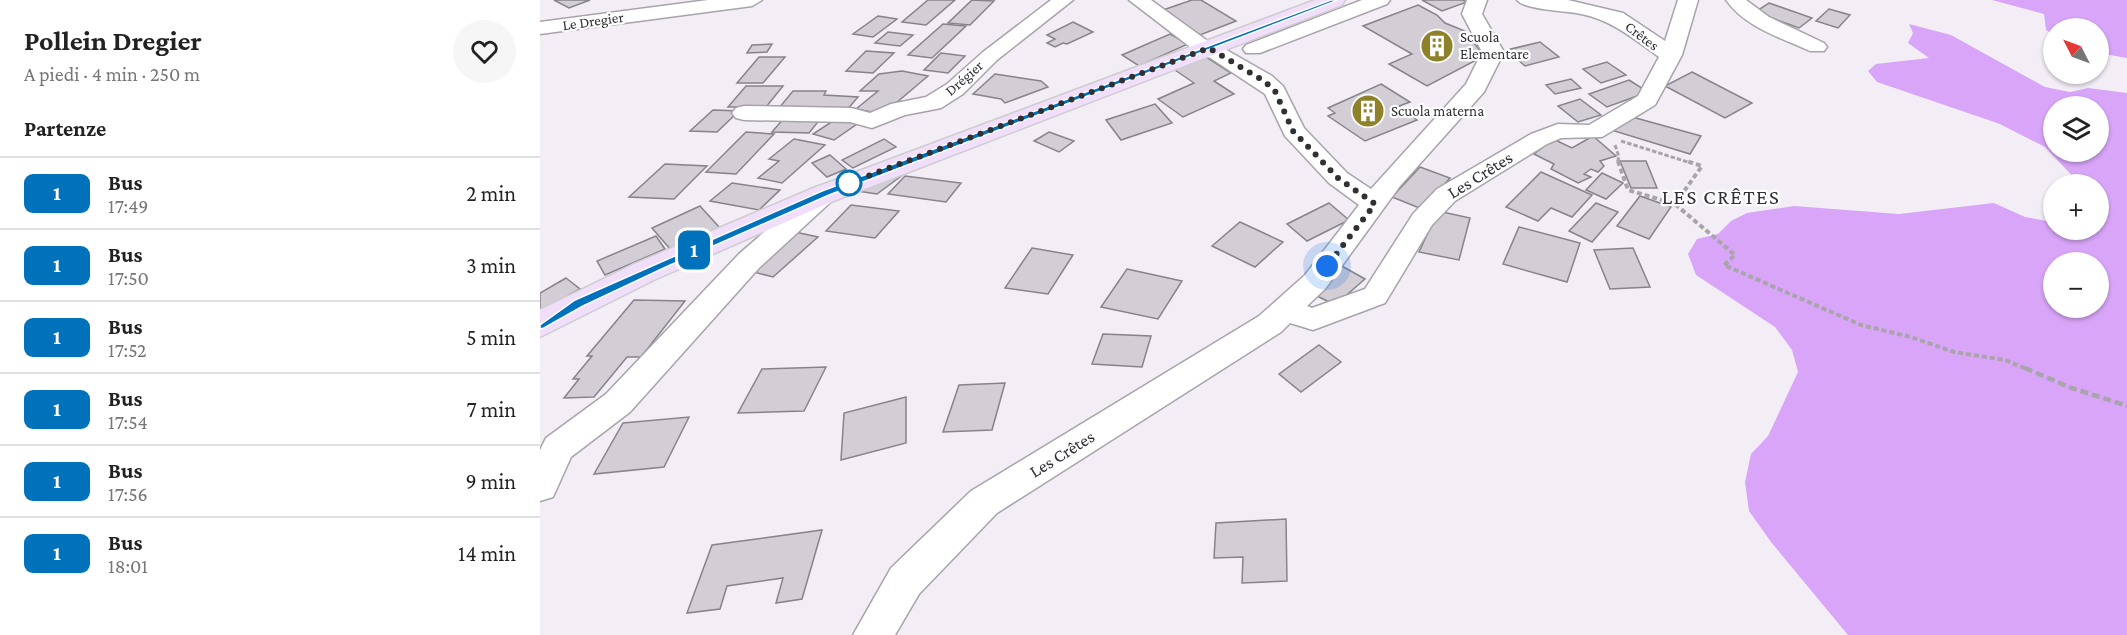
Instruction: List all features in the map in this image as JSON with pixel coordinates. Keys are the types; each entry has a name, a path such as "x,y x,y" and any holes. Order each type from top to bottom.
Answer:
{"main road":[{"path":"540,325 579,303 664,263 825,193 1207,48 1296,24 1334,0"}],"street":[{"name":"Le Dregier","path":"540,28 752,0"},
{"name":"Drégier","path":"744,112 851,114 872,121 898,108 933,103 955,89 990,56 1063,0"},
{"path":"1139,0 1207,48 1264,81 1275,91 1293,131 1338,178 1375,204"},
{"path":"1253,49 1296,24 1380,0"},
{"name":"Les Crêtes","path":"873,635 905,581 984,502 1270,324 1315,282 1391,181 1476,87 1487,68 1493,52 1472,14 1478,0"},
{"name":"Crêtes","path":"1527,0 1603,7 1671,55 1647,100"},
{"path":"1671,55 1688,0"},
{"path":"1736,0 1741,8 1817,47"},
{"name":"Les Crêtes","path":"1285,310 1313,319 1374,296 1422,220 1446,195 1539,139 1558,131 1594,132 1647,100"},
{"path":"540,486 558,448 618,403 749,261 825,193"}],"path":[{"path":"1675,204 1702,166 1614,139 1619,157 1617,164 1628,190 1675,204 1735,255 1724,266 1861,325 1911,337 1954,352 2005,360 2069,387 2127,406"}],"shaded area":[{"path":"1992,0 2127,0 2127,58 2109,55 2109,18 2044,18 2044,14"},
{"path":"1909,24 1951,35 2045,87 2070,92 2088,88 2127,93 2127,635 1848,635 1771,542 1749,511 1745,482 1751,454 1768,436 1798,372 1792,350 1775,327 1696,275 1688,254 1697,239 1718,234 1731,221 1747,213 1794,206 1899,214 1994,203 2025,217 2043,220 2043,240 2109,240 2109,174 2071,174 2059,162 2109,162 2109,96 2043,96 2043,146 2000,124 1877,82 1868,71 1876,64 1929,58 1908,43 1913,33"}],"building":[{"path":"554,0 590,0 569,8"},
{"path":"928,0 955,0 926,25 902,22"},
{"path":"972,0 994,1 970,25 948,23"},
{"path":"1192,0 1201,0 1236,21 1200,35 1163,10"},
{"path":"1422,0 1463,0 1467,2 1442,11"},
{"path":"1769,3 1812,18 1799,28 1755,12"},
{"name":"Scuola Elementare","path":"1418,5 1437,15 1445,23 1465,31 1484,56 1427,86 1389,64 1412,54 1363,26"},
{"path":"1829,9 1850,15 1838,28 1816,21"},
{"path":"878,16 897,19 873,37 853,34"},
{"path":"1073,22 1093,32 1055,47 1047,43 1055,39 1047,35"},
{"path":"943,24 966,26 932,58 908,55"},
{"path":"888,32 913,35 900,46 875,43"},
{"path":"1170,34 1188,44 1139,66 1122,55"},
{"path":"1540,42 1559,57 1525,66 1507,50"},
{"path":"772,44 767,52 747,53 752,45"},
{"path":"866,51 894,53 873,73 846,71"},
{"path":"941,53 965,56 948,73 924,70"},
{"path":"1203,55 1231,73 1214,81 1234,94 1183,117 1158,99 1194,83 1172,68"},
{"path":"759,57 785,57 763,83 737,83"},
{"path":"1607,62 1626,75 1601,83 1583,69"},
{"path":"902,71 928,76 883,114 856,109 878,91 860,91 879,74"},
{"path":"1692,72 1752,103 1725,118 1665,86"},
{"path":"995,74 1041,81 1048,87 1005,103 1001,99 973,94"},
{"path":"1571,79 1581,88 1555,94 1546,85"},
{"path":"1629,80 1648,92 1607,107 1589,94"},
{"name":"Scuola materna","path":"1381,84 1410,102 1399,106 1417,120 1365,141 1328,116 1335,113 1328,108"},
{"path":"746,86 783,86 766,107 728,107"},
{"path":"793,91 826,91 824,95 858,97 846,111 779,108"},
{"path":"1580,99 1601,115 1578,122 1558,106"},
{"path":"1155,104 1172,123 1121,140 1106,120"},
{"path":"713,110 739,111 717,132 690,131"},
{"path":"1625,115 1701,136 1690,154 1611,130"},
{"path":"785,117 821,118 809,133 772,132"},
{"path":"839,117 860,122 834,140 813,134"},
{"path":"746,132 774,134 736,174 706,172"},
{"path":"1049,132 1074,141 1059,152 1034,141"},
{"path":"1593,136 1616,156 1600,161 1604,166 1598,172 1591,169 1584,174 1591,177 1578,183 1551,169 1554,164 1534,154 1553,139 1572,148"},
{"path":"794,139 825,145 782,183 758,178 779,161 769,159"},
{"path":"884,139 896,147 853,168 842,160"},
{"path":"830,155 846,169 827,177 812,163"},
{"path":"1620,161 1646,161 1657,188 1631,188"},
{"path":"665,164 707,166 674,199 629,197"},
{"path":"1420,167 1450,178 1422,209 1392,197"},
{"path":"1541,172 1592,195 1572,217 1551,208 1538,221 1506,207"},
{"path":"1602,173 1623,183 1606,199 1586,190"},
{"path":"904,174 877,194 857,191"},
{"path":"905,176 961,183 946,202 888,194"},
{"path":"732,183 780,190 759,210 710,201"},
{"path":"1640,196 1671,207 1649,239 1617,226"},
{"path":"1329,203 1349,220 1307,241 1287,224"},
{"path":"1596,203 1618,212 1592,242 1569,231"},
{"path":"851,205 899,211 875,238 826,231"},
{"path":"700,206 720,228 671,250 652,228"},
{"path":"1438,211 1470,218 1459,260 1419,252"},
{"path":"1240,222 1283,242 1255,267 1212,246"},
{"path":"1519,227 1580,243 1567,282 1503,264"},
{"path":"795,232 818,237 773,277 750,271"},
{"path":"656,236 665,249 605,275 597,261"},
{"path":"1032,248 1073,255 1048,294 1005,288"},
{"path":"1633,248 1650,287 1610,289 1594,250"},
{"path":"1340,265 1365,279 1335,305 1315,295"},
{"path":"1127,269 1182,281 1158,319 1101,307"},
{"path":"566,278 580,289 540,311 540,293"},
{"path":"634,300 685,301 641,357 627,357 594,397 564,398 579,379 573,379 592,356 587,356"},
{"path":"1103,334 1151,336 1142,367 1092,364"},
{"path":"1319,345 1341,362 1301,392 1279,374"},
{"path":"826,367 804,411 738,413 762,369"},
{"path":"1005,383 992,430 943,432 959,385"},
{"path":"906,397 906,443 841,460 844,413"},
{"path":"689,417 664,467 594,474 623,423"},
{"path":"1286,519 1287,581 1242,583 1243,557 1214,558 1216,523"},
{"path":"822,530 802,599 776,603 783,578 727,586 720,609 687,613 712,545"}],"bus line":[{"name":"1","path":"540,325 579,303 664,263 825,193 1334,0"}],"place":[{"name":"Scuola Elementare","path":"1437,46"},
{"name":"Scuola materna","path":"1368,111"}],"district":[{"name":"LES CRÊTES","path":"1721,197"}],"route":[{"path":"849,183 1209,48 1264,81 1275,91 1293,131 1338,178 1375,204 1327,266"}]}
